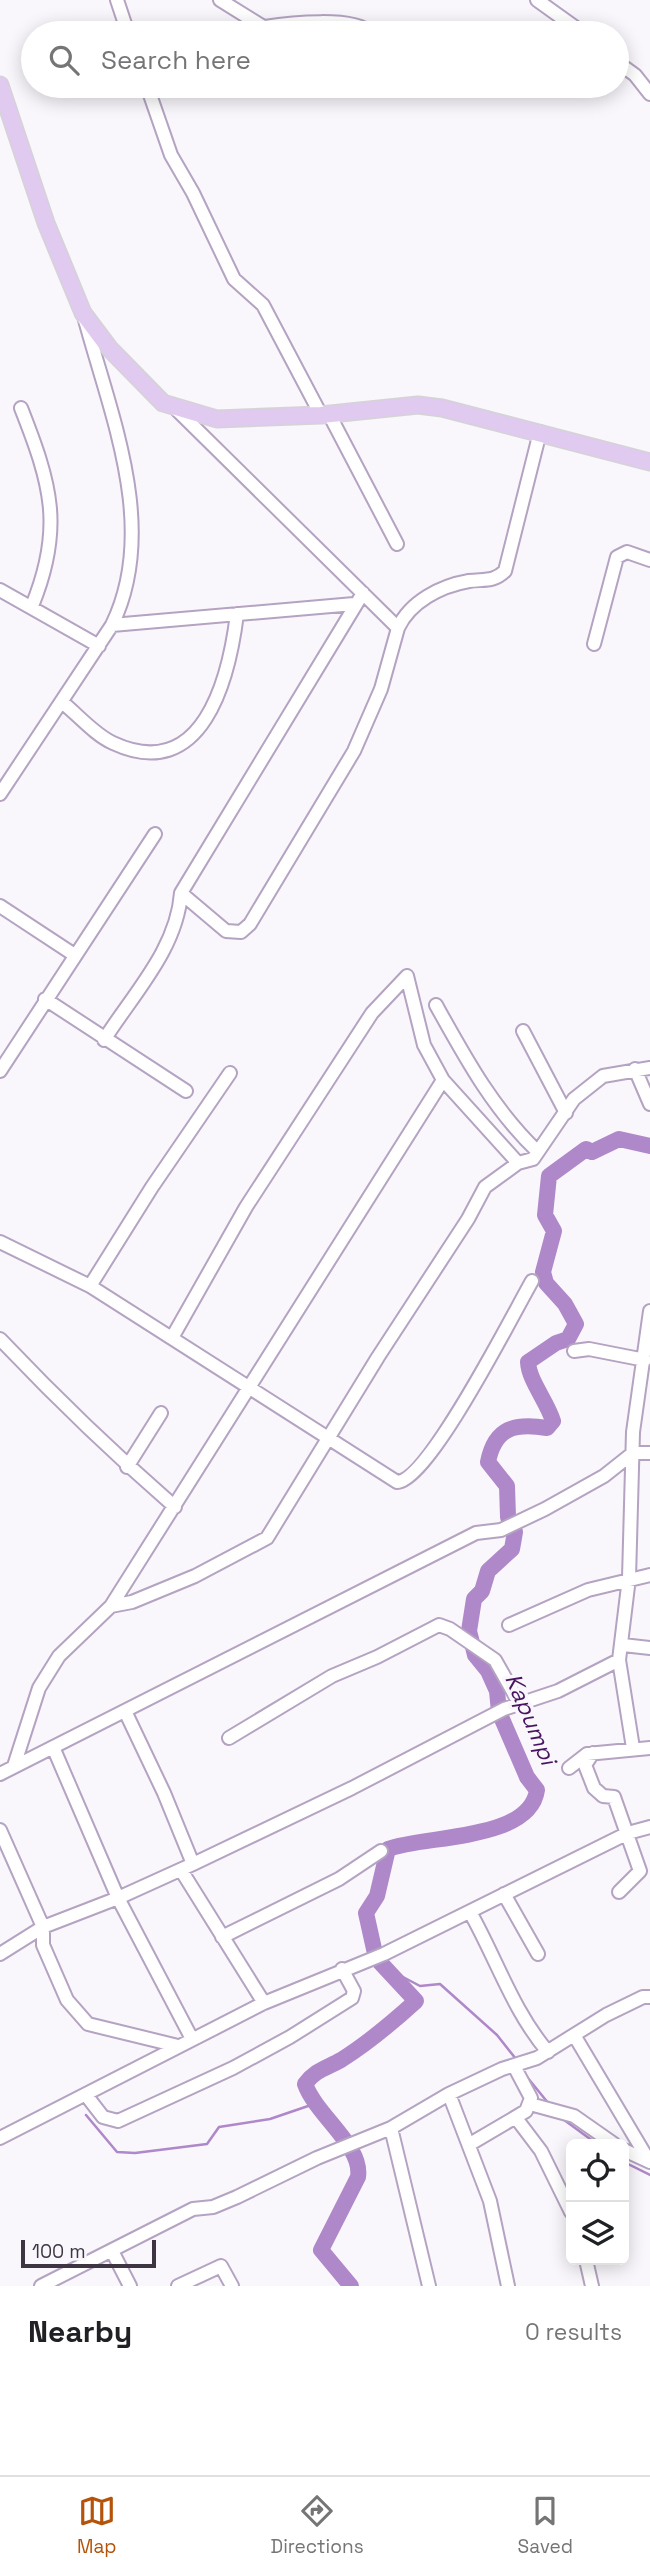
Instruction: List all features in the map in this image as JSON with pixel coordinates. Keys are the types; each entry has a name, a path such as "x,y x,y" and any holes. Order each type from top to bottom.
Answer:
{"main road":[{"path":"0,85 46,223 83,313 96,333 147,390 163,403 177,410 217,419 325,415 418,405 461,411 650,462"}],"street":[{"path":"117,0 124,21"},
{"path":"219,0 254,21"},
{"path":"537,0 566,21"},
{"path":"629,71 650,94"},
{"path":"151,98 171,155 193,193 234,279 263,305 397,544"},
{"path":"0,794 112,625 120,609 130,565 133,540 131,509 119,451 83,313"},
{"path":"21,408 47,483 52,524 50,556 32,606"},
{"path":"177,410 398,628"},
{"path":"181,893 226,931 241,932 250,924 354,751 381,689 405,612 416,602 467,582 499,577 505,571 540,432"},
{"path":"594,644 617,557 627,552 650,560"},
{"path":"0,590 99,646"},
{"path":"104,1040 170,938 179,916 181,893 363,593"},
{"path":"112,625 354,604"},
{"path":"62,702 111,743 134,750 174,748 189,740 204,726 226,676 237,614"},
{"path":"0,1071 74,954 155,834"},
{"path":"0,906 74,954"},
{"path":"173,1336 246,1207 372,1013 407,976 424,1045 443,1080 518,1163"},
{"path":"45,999 186,1091"},
{"path":"436,1005 482,1088 515,1130 538,1152"},
{"path":"523,1031 566,1113"},
{"path":"635,1069 650,1104"},
{"path":"111,1606 132,1602 195,1576 267,1538 330,1441 378,1357 468,1219 485,1187 518,1163 533,1159 574,1100 603,1076 635,1069 650,1069"},
{"path":"90,1286 152,1187 230,1073"},
{"path":"14,1766 39,1688 59,1656 111,1606 443,1080"},
{"path":"0,1242 90,1286 173,1336 330,1441 397,1482 405,1482 414,1475 490,1359 533,1281"},
{"path":"633,1748 619,1660 623,1645 629,1578 633,1452 650,1311"},
{"path":"0,1339 127,1467 175,1507"},
{"path":"574,1351 598,1350 645,1360"},
{"path":"127,1467 161,1413"},
{"path":"0,1774 476,1533 501,1530 526,1518 604,1476 633,1452 650,1453"},
{"path":"509,1625 588,1590 650,1575"},
{"path":"229,1738 332,1676 377,1657 439,1625 450,1629 495,1660 521,1706"},
{"path":"623,1645 650,1648"},
{"path":"0,1954 43,1927 187,1867 352,1788 504,1709 521,1706 558,1691 619,1660"},
{"path":"125,1711 187,1867 222,1937 264,2003"},
{"path":"53,1747 118,1898 192,2039"},
{"path":"569,1768 578,1758 593,1753 650,1748"},
{"path":"593,1753 585,1765 594,1787 603,1796 614,1797 639,1871 619,1892"},
{"path":"0,2138 264,2003 384,1954 628,1833 650,1827"},
{"path":"0,1830 43,1927 43,1945 67,2000 88,2024 178,2046"},
{"path":"222,1937 339,1879 381,1851"},
{"path":"504,1894 538,1954"},
{"path":"470,1912 509,1991 535,2036 548,2052"},
{"path":"86,2095 103,2117 118,2121 207,2082 290,2038 352,1998 354,1991 342,1969"},
{"path":"41,2286 58,2282 193,2209 213,2207 317,2158 391,2128 449,2094 548,2052 606,2015 643,1997 650,1997"},
{"path":"574,2035 649,2162"},
{"path":"520,2064 530,2104"},
{"path":"449,2094 490,2201 508,2286"},
{"path":"470,2144 516,2118 530,2104"},
{"path":"530,2104 574,2116 607,2139"},
{"path":"516,2118 541,2151 566,2202"},
{"path":"391,2128 429,2286"},
{"path":"629,2152 649,2162"},
{"path":"112,2251 130,2286"},
{"path":"587,2265 592,2286"},
{"path":"178,2286 220,2266 232,2286"}],"waterway":[{"name":"Kapumpi","path":"351,2286 321,2250 358,2177 358,2165 346,2142 305,2084 317,2072 341,2060 371,2039 416,2001 376,1958 366,1913 377,1896 388,1849 497,1827 516,1819 530,1807 537,1790 527,1777 499,1712 497,1691 488,1671 475,1655 469,1631 474,1599 482,1591 488,1571 512,1549 515,1532 508,1517 507,1486 488,1462 496,1441 508,1430 525,1426 547,1428 553,1421 531,1376 528,1362 556,1343 568,1339 576,1324 565,1304 546,1283 543,1272 554,1231 545,1215 549,1176 586,1149 592,1152 619,1139 650,1146"},
{"path":"384,1967 420,1986 440,1984 497,2035 516,2059"},
{"path":"527,2077 549,2104"},
{"path":"86,2115 117,2152 135,2153 207,2144 219,2127 270,2119 314,2104"},
{"path":"560,2117 590,2139"},
{"path":"629,2164 650,2175"}]}
